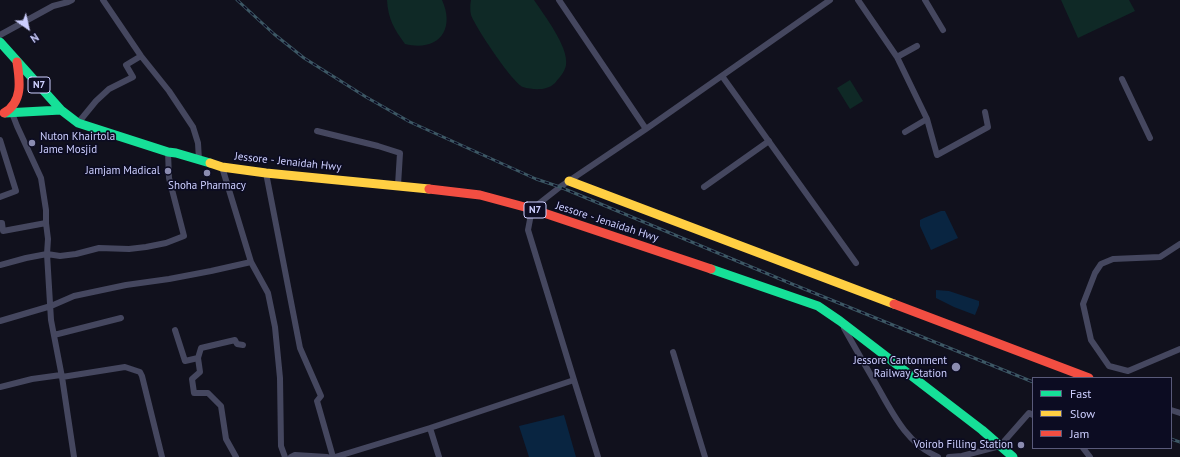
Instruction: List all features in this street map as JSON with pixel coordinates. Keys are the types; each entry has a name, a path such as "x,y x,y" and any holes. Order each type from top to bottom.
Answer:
{"main road":[{"name":"N7","path":"0,42 61,110"},
{"name":"N7","path":"6,114 14,107 18,96 20,80 16,61"},
{"name":"Jessore - Jenaidah Hwy","path":"61,110 78,123 168,152 222,167 266,173 398,185 480,195 532,209 806,301 818,306 840,321 976,426 1013,457"},
{"path":"6,114 61,110"},
{"path":"569,181 1086,377"}],"street":[{"path":"0,35 53,6 72,0"},
{"path":"103,0 141,56 169,92 193,127 198,143 199,160"},
{"path":"560,0 646,129"},
{"path":"598,457 528,230 532,209 569,181 830,0"},
{"path":"858,0 897,57 927,119 937,155 988,127 985,112"},
{"path":"925,0 943,30"},
{"path":"897,57 917,46"},
{"path":"78,123 96,101 109,89 133,77 126,65 141,56"},
{"path":"722,76 856,263"},
{"path":"1122,80 1150,138"},
{"path":"6,114 17,126 41,178 46,210 51,320 62,376 74,457"},
{"path":"905,132 927,119"},
{"path":"317,131 400,153 398,185"},
{"path":"0,140 16,191 0,197"},
{"path":"704,187 769,141"},
{"path":"0,265 48,254 60,256 76,254 99,248 146,248 166,244 184,236 169,178 168,152"},
{"path":"222,167 251,262 268,293 275,327 280,378 281,446 285,457"},
{"path":"266,173 300,348 321,396 317,401 334,457 430,428 574,380"},
{"path":"0,223 2,223 3,231 46,223"},
{"path":"1180,244 1160,257 1113,259 1101,264 1095,273 1083,304 1091,340 1109,366 1128,371 1180,349"},
{"path":"0,321 51,306 74,296 126,285 211,271 251,262"},
{"path":"54,335 121,318"},
{"path":"840,321 897,422 918,445 927,452 938,457"},
{"path":"175,330 185,361 198,358"},
{"path":"236,457 226,439 221,406 208,393 194,393 192,379 200,372 198,358 201,348 235,340 237,344 243,345"},
{"path":"673,352 705,457"},
{"path":"0,387 32,379 125,367 140,372 162,457"},
{"path":"949,457 962,456 1000,446 1029,412 1032,414"},
{"path":"430,428 439,457"},
{"path":"1084,449 1090,457"},
{"path":"290,457 295,455 327,457"}],"green space":[{"path":"387,0 442,0 446,11 447,21 445,30 441,37 426,45 416,46 405,44 392,24"},
{"path":"471,0 534,0 560,40 566,58 566,65 562,75 552,86 544,89 531,89 523,87 518,83 495,54 474,22 471,15"},
{"path":"1061,0 1129,0 1135,11 1078,38"},
{"path":"850,80 863,101 850,109 837,88"}],"water":[{"path":"941,211 945,211 958,238 931,250 920,226 920,220"},
{"path":"936,290 949,291 979,301 975,315 936,298"},
{"path":"564,415 576,457 529,457 519,426"}],"railway":[{"path":"237,0 274,34 304,58 366,97 410,122 536,179 560,187 792,284 1032,382"},
{"path":"1172,439 1180,442"}],"traffic: fast":[{"path":"0,42 61,110"},
{"path":"5,113 61,110 78,123 168,152 210,163"},
{"path":"711,269 818,306 840,321 982,430 1013,457"}],"traffic: slow":[{"path":"210,163 222,167 266,173 429,189"},
{"path":"569,181 894,304"}],"traffic: jam":[{"path":"4,113 14,103 19,90 17,62"},
{"path":"429,189 480,195 532,209 711,269"},
{"path":"894,304 1086,377"}],"place":[{"name":"Nuton Khairtola Jame Mosjid","path":"32,143"},
{"name":"Jamjam Madical","path":"168,171"},
{"name":"Shoha Pharmacy","path":"207,173"},
{"name":"Jessore Cantonment Railway Station","path":"956,367"},
{"name":"Voirob Filling Station","path":"1021,445"}]}
